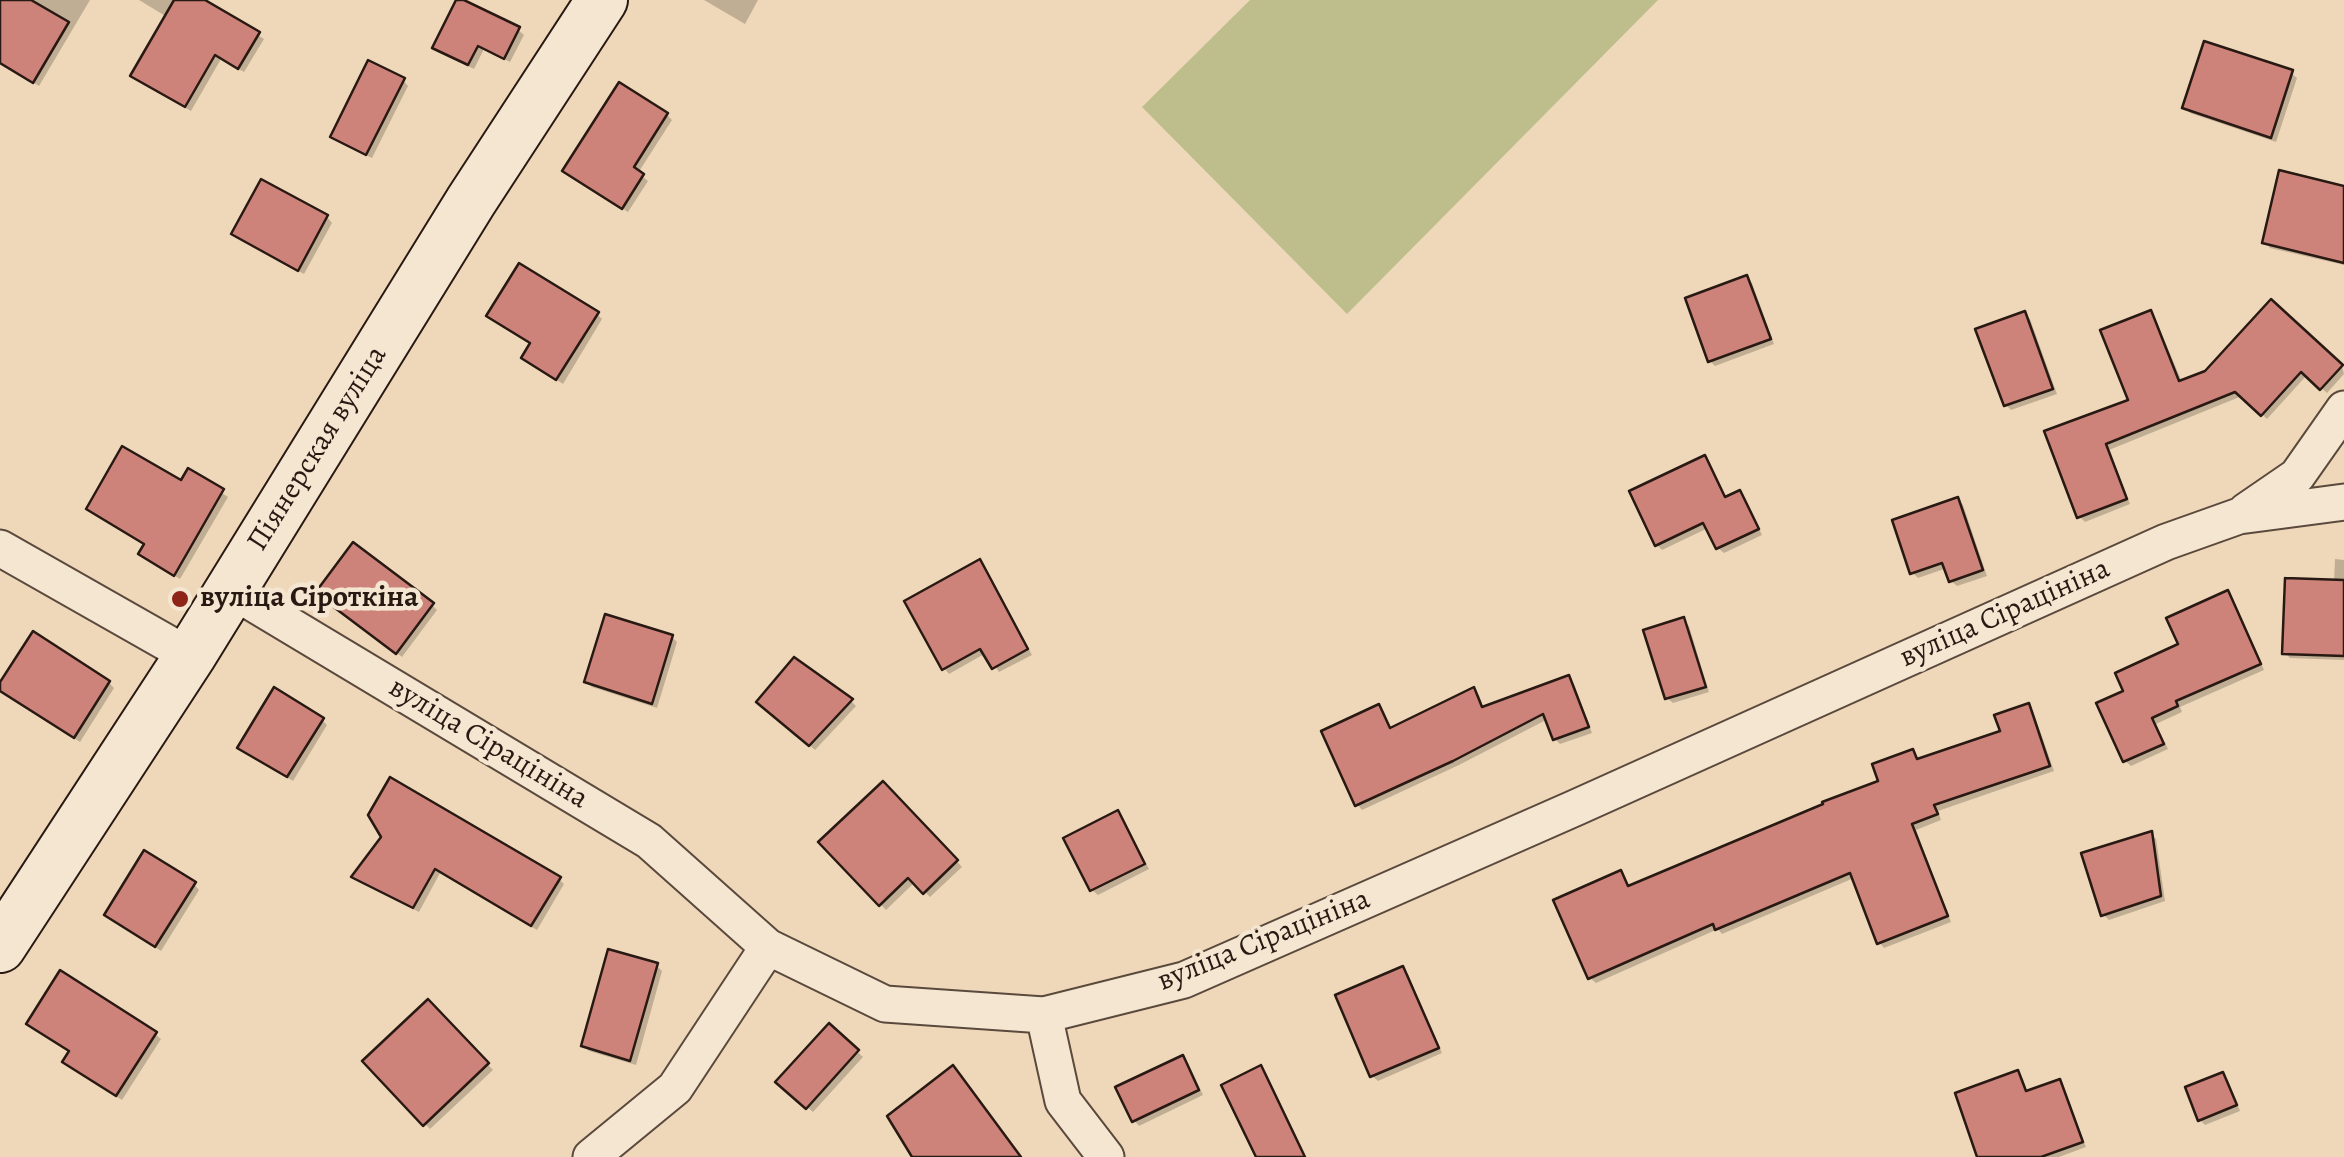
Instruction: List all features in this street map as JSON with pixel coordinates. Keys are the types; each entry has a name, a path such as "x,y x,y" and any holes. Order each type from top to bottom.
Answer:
{"street":[{"name":"Піянерская вуліца","path":"0,947 190,656 472,201 602,0"},
{"path":"2240,516 2297,476 2344,409"},
{"name":"вуліца Сірацініна","path":"231,590 649,841 768,947 885,1004 1044,1015 1184,980 2166,542 2240,516 2344,502"},
{"path":"0,548 190,656"},
{"path":"591,1157 675,1088 768,947"},
{"path":"1044,1015 1064,1101 1106,1157"}],"green space":[{"path":"1250,0 1658,0 1347,314 1142,107"}],"building":[{"path":"0,0 31,0 69,22 33,83 0,63"},
{"path":"174,0 205,0 260,32 238,69 215,55 185,107 130,76"},
{"path":"456,0 464,0 520,27 504,59 478,46 468,65 432,48"},
{"path":"2204,41 2293,70 2271,138 2182,108"},
{"path":"368,60 405,78 366,155 330,137"},
{"path":"619,82 668,113 634,167 644,174 622,209 562,171"},
{"path":"2279,170 2344,186 2344,263 2262,243"},
{"path":"261,179 328,215 298,271 231,234"},
{"path":"519,263 599,312 556,380 521,358 530,343 486,316"},
{"path":"1747,275 1771,339 1708,362 1685,298"},
{"path":"2271,299 2343,365 2320,390 2301,372 2261,416 2235,392 2106,444 2127,499 2077,518 2044,431 2128,400 2100,330 2151,310 2179,381 2205,371"},
{"path":"2025,311 2053,389 2004,406 1975,329"},
{"path":"122,446 181,480 188,468 224,489 174,576 138,554 144,544 86,509"},
{"path":"1705,455 1725,497 1740,490 1759,529 1716,549 1703,523 1655,546 1629,491"},
{"path":"1958,497 1983,570 1949,582 1942,563 1910,574 1892,520"},
{"path":"353,542 434,603 396,654 315,593"},
{"path":"980,559 1028,649 992,669 980,649 942,670 904,601"},
{"path":"2285,578 2344,580 2344,656 2282,654"},
{"path":"2228,590 2261,664 2176,701 2178,706 2152,718 2164,744 2123,762 2096,703 2123,691 2115,673 2178,644 2166,618"},
{"path":"605,614 673,635 652,704 584,682"},
{"path":"1684,617 1706,687 1665,699 1643,630"},
{"path":"33,631 110,681 74,738 0,691 0,682"},
{"path":"794,657 853,699 809,746 756,702"},
{"path":"1569,675 1589,727 1553,740 1543,714 1355,806 1321,731 1379,704 1390,728 1474,687 1482,707"},
{"path":"274,687 324,718 287,777 237,748"},
{"path":"2029,703 2050,766 1934,805 1938,814 1912,824 1948,916 1877,944 1850,873 1715,930 1713,924 1588,979 1553,900 1621,870 1628,886 1878,781 1872,764 1913,749 1917,759 2000,731 1994,715"},
{"path":"390,777 561,877 531,926 435,869 413,908 351,877 381,837 368,815"},
{"path":"883,781 958,860 923,894 908,878 879,906 818,842"},
{"path":"1118,810 1145,864 1090,891 1063,838"},
{"path":"2152,831 2161,896 2101,916 2081,853"},
{"path":"144,850 196,882 155,947 104,915"},
{"path":"608,949 658,963 630,1061 581,1046"},
{"path":"1403,966 1439,1048 1370,1077 1335,995"},
{"path":"60,970 157,1032 116,1096 62,1062 69,1051 26,1024"},
{"path":"428,999 489,1063 423,1126 362,1061"},
{"path":"829,1023 859,1050 806,1109 775,1082"},
{"path":"1183,1055 1199,1090 1132,1122 1115,1087"},
{"path":"953,1065 1021,1157 912,1157 887,1116"},
{"path":"1261,1065 1305,1157 1256,1157 1221,1085"},
{"path":"2018,1070 2026,1091 2060,1079 2083,1142 2041,1157 1977,1157 1955,1093"},
{"path":"2223,1072 2237,1105 2198,1121 2185,1087"}],"place":[{"name":"вуліца Сіроткіна","path":"180,599"}]}
